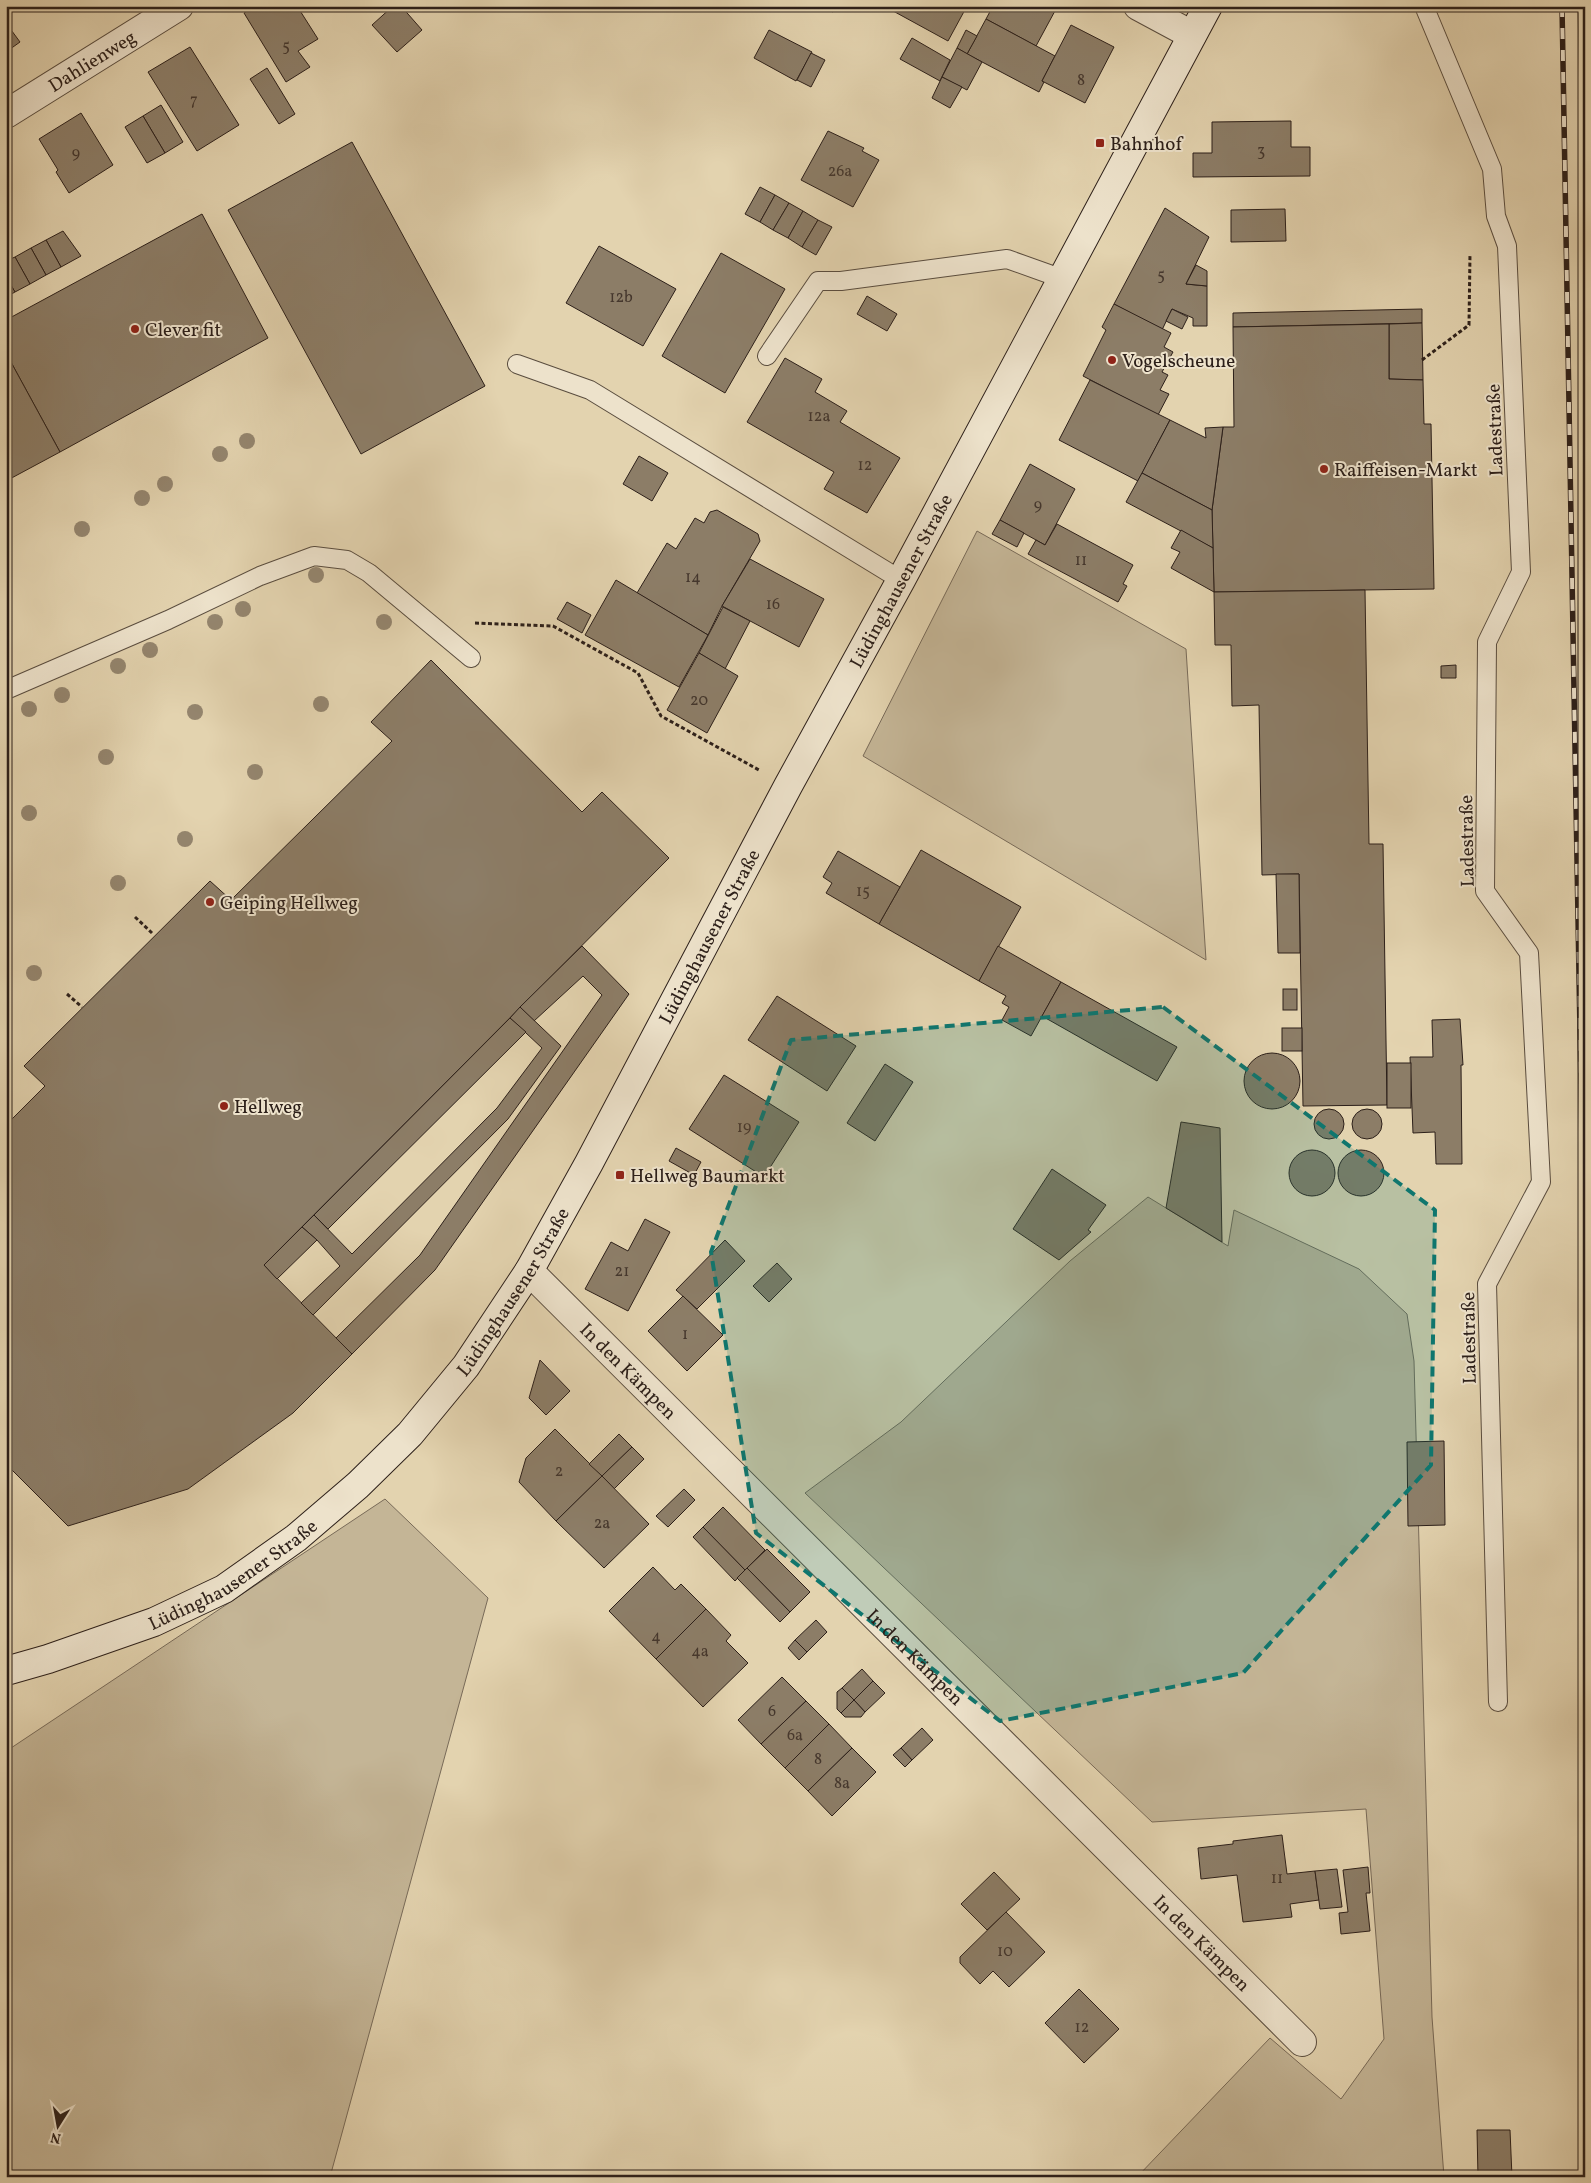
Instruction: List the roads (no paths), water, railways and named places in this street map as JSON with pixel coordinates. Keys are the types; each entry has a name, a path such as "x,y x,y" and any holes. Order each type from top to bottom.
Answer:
{"street":[{"name":"Dahlienweg","path":"6,114 179,6"},
{"path":"1138,6 1192,35"},
{"name":"Lüdinghausener Straße","path":"6,1671 48,1659 154,1622 224,1589 296,1538 358,1485 410,1434 466,1366 529,1271 589,1163 788,786 901,580 1208,6"},
{"name":"In den Kämpen","path":"529,1271 1302,2042"}],"lane":[{"name":"Ladestraße","path":"1424,6 1492,169 1496,216 1508,246 1522,572 1487,642 1485,891 1529,953 1541,1182 1487,1284 1498,1702"},
{"path":"767,356 818,280 841,280 1007,259 1063,279"},
{"path":"517,364 590,390 901,580"},
{"path":"6,690 168,620 260,576 314,556 347,560 370,573 471,658"}],"railway":[{"path":"1562,6 1585,1316"}],"place":[{"name":"Bahnhof","path":"1100,143"},
{"name":"Clever fit","path":"135,329"},
{"name":"Vogelscheune","path":"1112,360"},
{"name":"Raiffeisen-Markt","path":"1324,469"},
{"name":"Geiping Hellweg","path":"210,902"},
{"name":"Hellweg","path":"224,1106"},
{"name":"Hellweg Baumarkt","path":"620,1175"}]}
